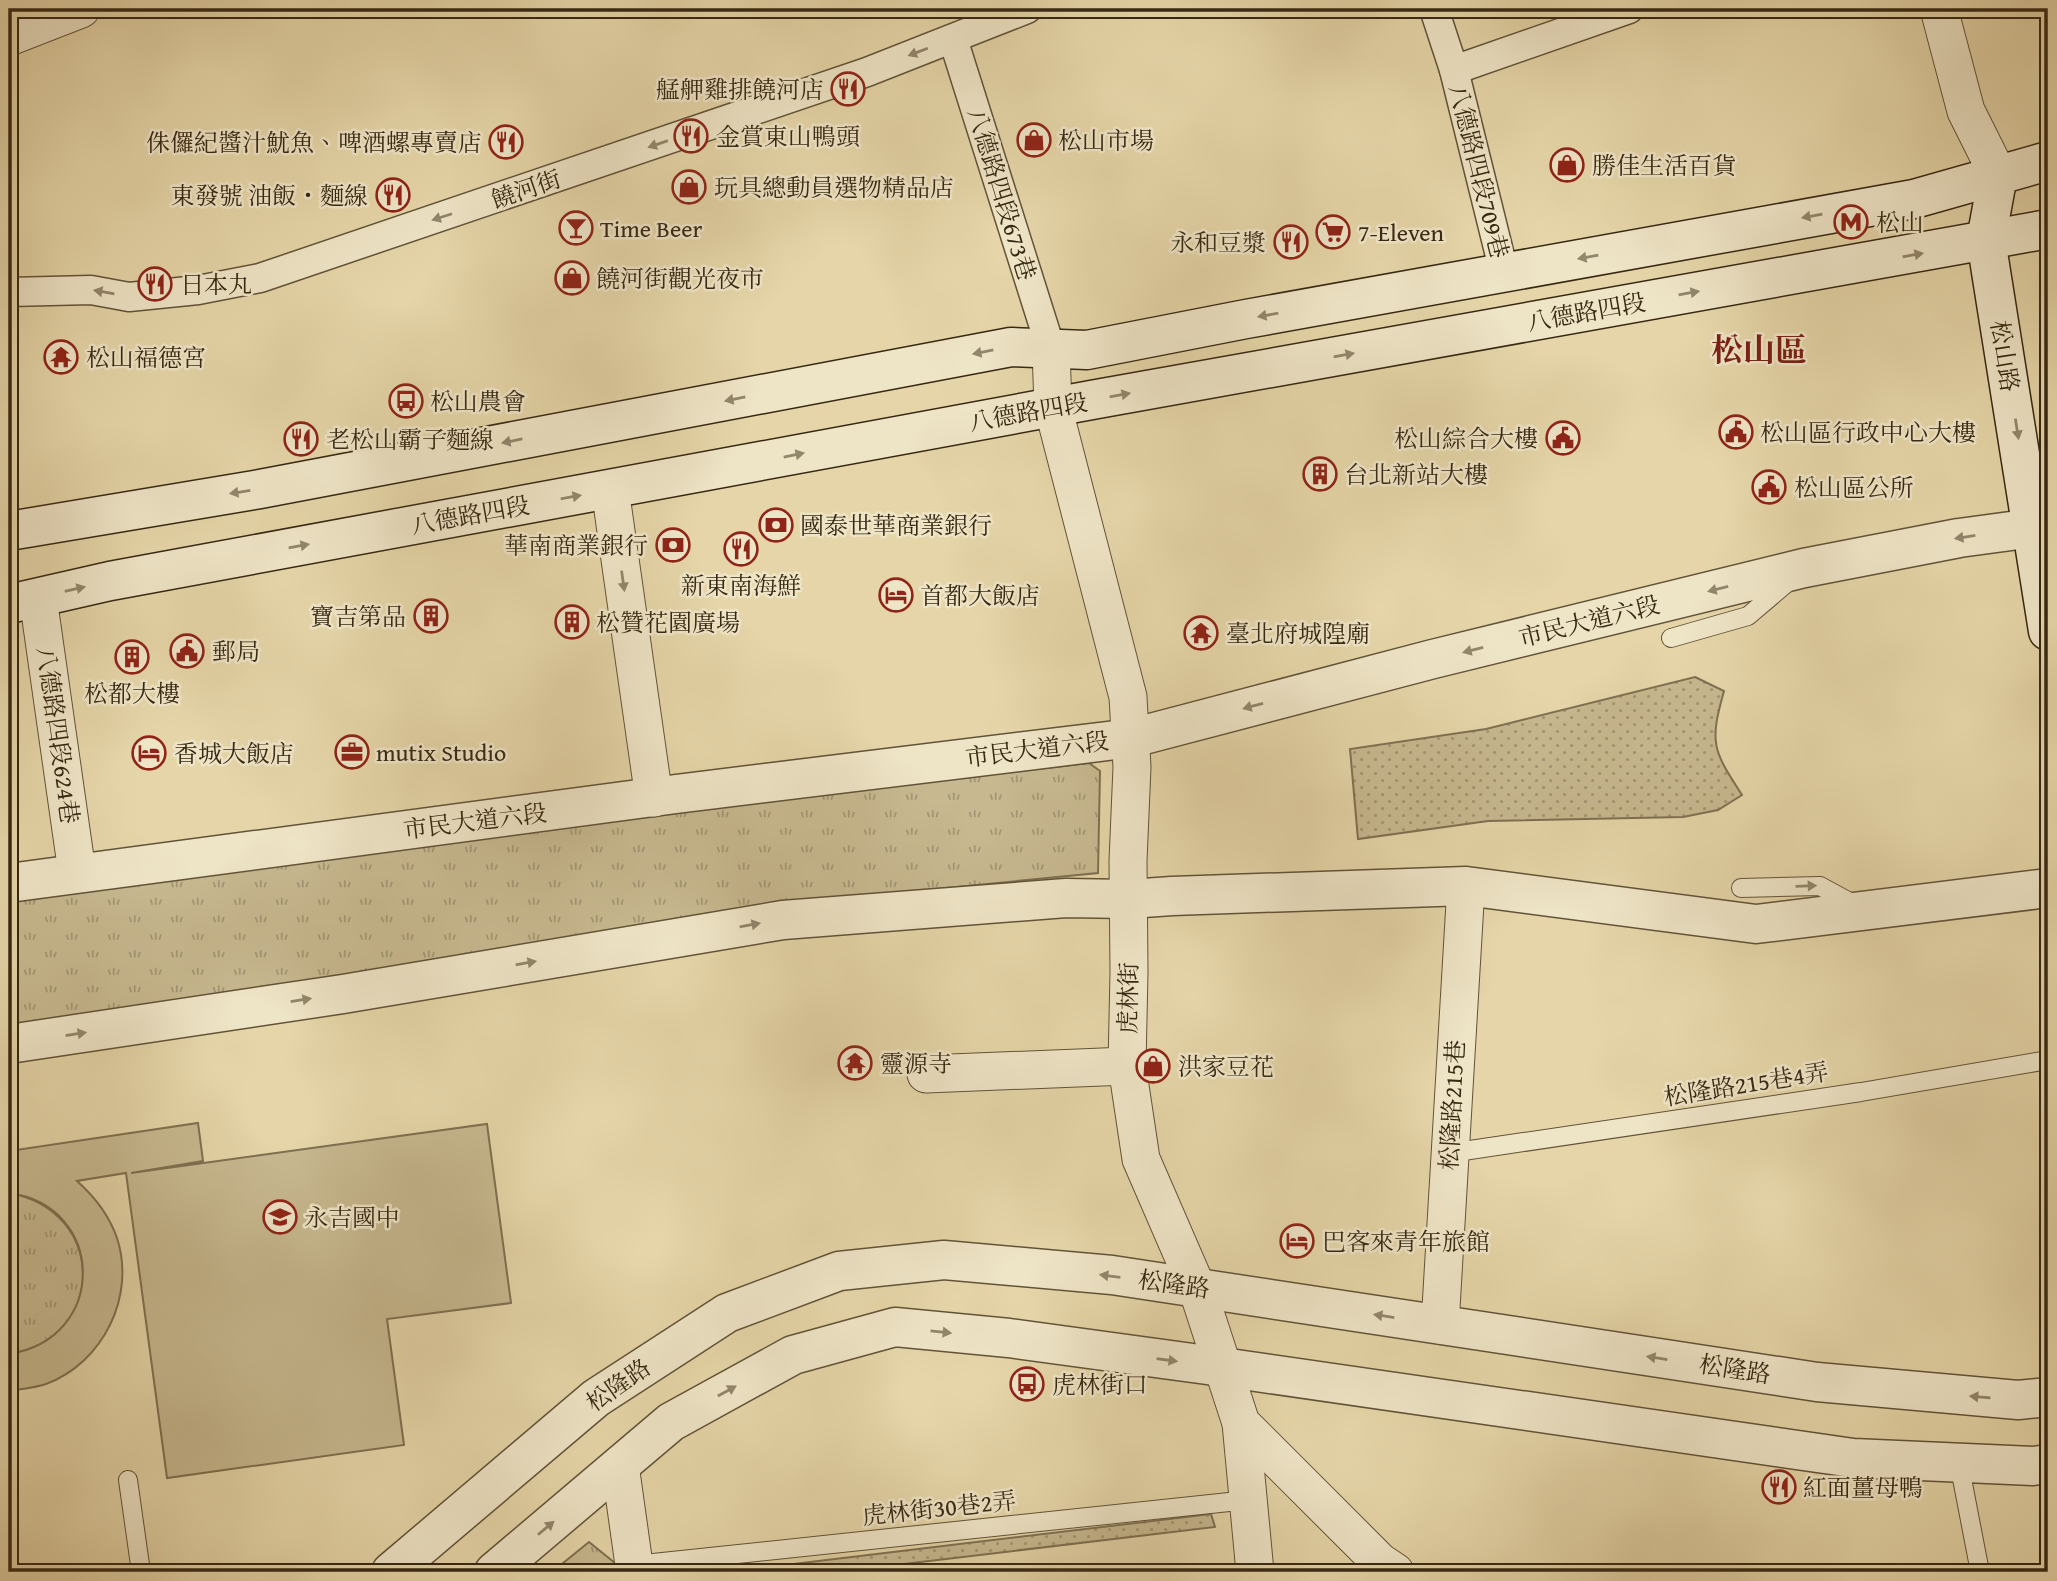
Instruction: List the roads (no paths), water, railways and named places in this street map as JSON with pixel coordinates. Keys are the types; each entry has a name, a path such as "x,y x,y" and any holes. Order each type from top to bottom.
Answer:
{"street":[{"path":"9,37 81,9"},
{"name":"饒河街","path":"9,292 91,290 129,297 198,290 260,278 867,72 1027,9"},
{"name":"八德路四段709巷","path":"1434,9 1454,70 1504,272"},
{"name":"八德路四段709巷","path":"1454,70 1629,9"},
{"path":"1938,9 1966,111 1998,175 2047,237"},
{"name":"八德路四段673巷","path":"953,39 1051,349"},
{"path":"9,531 260,489 1011,347 1087,350 1914,198 2048,161"},
{"name":"松山路","path":"1998,175 1986,240 2040,527 2048,631"},
{"name":"八德路四段","path":"24,601 123,578 1053,407 1986,240 2047,237"},
{"name":"虎林街","path":"1051,349 1053,407 1128,697 1132,738 1127,1066 1141,1158 1196,1287 1241,1423 1380,1562 1395,1572"},
{"path":"610,489 654,798"},
{"name":"市民大道六段","path":"9,883 77,872 1132,738 1433,659 1804,568 1959,538 2040,527"},
{"name":"八德路四段624巷","path":"24,601 77,872"},
{"path":"9,1044 343,994 783,920 1066,898 1129,900 1172,896 1466,886 1756,924 2048,888"},
{"name":"松隆路215巷","path":"1440,1325 1466,886"},
{"path":"926,1074 1127,1066"},
{"name":"松隆路","path":"391,1572 596,1398 727,1313 839,1271 944,1260 1112,1275 1818,1382 2018,1400 2048,1397"},
{"path":"494,1572 671,1422 793,1355 895,1327 1009,1338 1222,1367 1853,1458 2033,1466 2048,1464"},
{"path":"1241,1423 1255,1572"},
{"path":"620,1465 635,1568"}],"lane":[{"path":"1671,638 1748,616 1804,568"},
{"path":"1741,888 1820,886 1864,910"},
{"name":"松隆路215巷4弄","path":"1450,1153 1861,1092 2048,1060"},
{"path":"1959,1463 1980,1572"},
{"path":"128,1480 141,1572"},
{"name":"虎林街30巷2弄","path":"635,1568 1248,1500"}],"place":[{"name":"艋舺雞排饒河店","path":"848,89"},
{"name":"金賞東山鴨頭","path":"691,136"},
{"name":"松山市場","path":"1034,140"},
{"name":"侏儸紀醬汁魷魚、啤酒螺專賣店","path":"506,142"},
{"name":"勝佳生活百貨","path":"1567,165"},
{"name":"玩具總動員選物精品店","path":"689,187"},
{"name":"東發號 油飯・麵線","path":"393,195"},
{"name":"松山","path":"1851,222"},
{"name":"Time Beer","path":"576,228"},
{"name":"7-Eleven","path":"1333,232"},
{"name":"永和豆漿","path":"1291,242"},
{"name":"饒河街觀光夜市","path":"572,278"},
{"name":"日本丸","path":"155,284"},
{"name":"松山福德宮","path":"61,357"},
{"name":"松山農會","path":"406,401"},
{"name":"松山區行政中心大樓","path":"1736,432"},
{"name":"松山綜合大樓","path":"1563,438"},
{"name":"老松山霸子麵線","path":"301,439"},
{"name":"台北新站大樓","path":"1320,474"},
{"name":"松山區公所","path":"1769,487"},
{"name":"國泰世華商業銀行","path":"776,525"},
{"name":"華南商業銀行","path":"673,545"},
{"name":"新東南海鮮","path":"741,549"},
{"name":"首都大飯店","path":"896,595"},
{"name":"寶吉第品","path":"431,616"},
{"name":"松贊花園廣場","path":"572,622"},
{"name":"臺北府城隍廟","path":"1201,633"},
{"name":"郵局","path":"187,651"},
{"name":"松都大樓","path":"132,657"},
{"name":"mutix Studio","path":"352,752"},
{"name":"香城大飯店","path":"149,753"},
{"name":"靈源寺","path":"855,1063"},
{"name":"洪家豆花","path":"1153,1066"},
{"name":"永吉國中","path":"280,1217"},
{"name":"巴客來青年旅館","path":"1297,1241"},
{"name":"虎林街口","path":"1027,1384"},
{"name":"紅面薑母鴨","path":"1779,1487"}],"district":[{"name":"松山區","path":"1759,349"}]}
